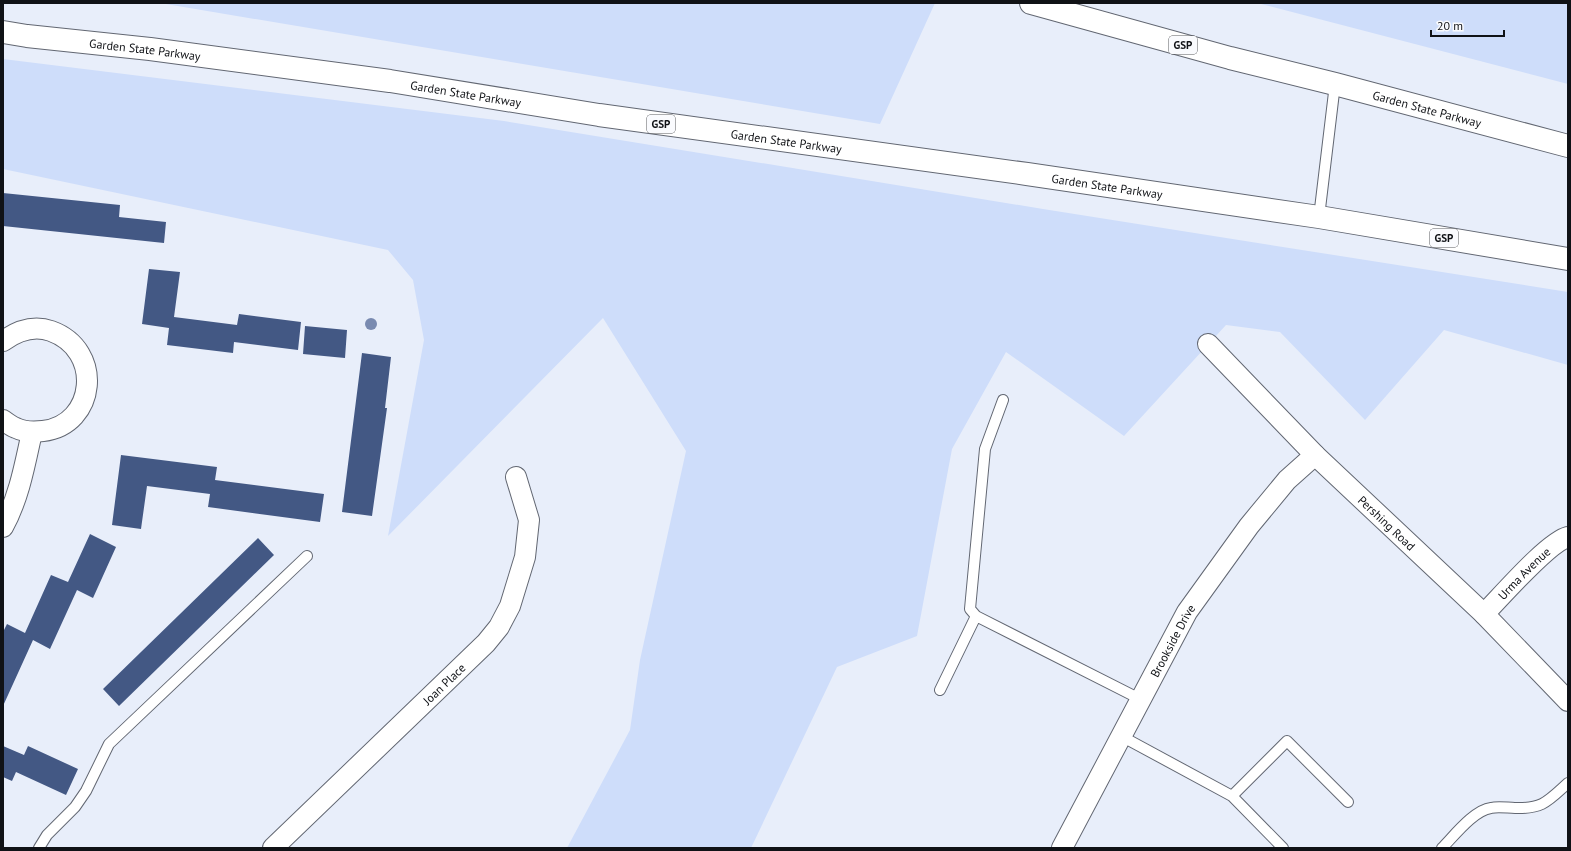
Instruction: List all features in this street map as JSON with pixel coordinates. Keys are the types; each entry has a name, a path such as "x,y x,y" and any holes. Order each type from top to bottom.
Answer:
{"highway":[{"name":"Garden State Parkway","path":"1030,3 1230,58 1335,84 1568,146"},
{"name":"Garden State Parkway","path":"3,32 27,36 150,49 390,81 599,115 1320,217 1568,259"}],"street":[{"path":"3,341 13,334 28,329 45,329 62,335 75,346 84,361 88,378 86,395 78,411 66,423 50,430 32,432 16,428 3,420"},
{"name":"Pershing Road","path":"1208,344 1315,454 1484,614 1568,700"},
{"path":"3,527 8,518 22,480 32,432"},
{"name":"Brookside Drive","path":"1062,848 1187,612 1249,526 1287,480 1315,454"},
{"name":"Joan Place","path":"273,848 486,644 499,627 510,606 525,557 529,520 516,477"},
{"name":"Urma Avenue","path":"1484,614 1544,553 1562,538 1568,537"}],"lane":[{"path":"1320,217 1335,84"},
{"path":"1003,400 985,449 970,609 976,616 1140,699"},
{"path":"39,848 47,835 75,807 86,791 109,744 307,556"},
{"path":"940,690 976,616"},
{"path":"1121,736 1232,796 1283,848"},
{"path":"1232,796 1287,741 1348,802"},
{"path":"1442,848 1478,813 1490,808 1530,809 1539,807 1568,783"}],"shaded area":[{"path":"160,3 935,3 880,124"},
{"path":"1257,3 1568,3 1568,84 1265,5"},
{"path":"3,59 504,121 1043,209 1568,292 1568,365 1444,330 1365,420 1280,332 1226,325 1124,436 1006,352 952,449 917,636 837,667 751,848 567,848 630,730 640,660 686,451 603,318 388,536 424,340 413,280 388,250 3,169"}],"building":[{"path":"3,193 120,205 119,217 166,222 164,243 3,226"},
{"path":"149,269 180,272 174,317 237,325 239,314 301,322 298,350 234,342 233,353 167,345 169,328 142,324"},
{"path":"305,326 347,330 345,358 303,354"},
{"path":"362,353 391,357 385,408 387,408 372,516 342,512"},
{"path":"121,455 217,467 215,480 324,494 320,522 208,507 210,494 147,486 141,529 112,525"},
{"path":"90,534 116,547 93,598 77,590 50,649 33,640 3,706 3,632 7,624 25,633 51,575 68,582"},
{"path":"258,538 274,555 119,706 103,689"},
{"path":"3,746 24,755 28,746 78,769 66,795 16,772 12,781 3,777"}]}
